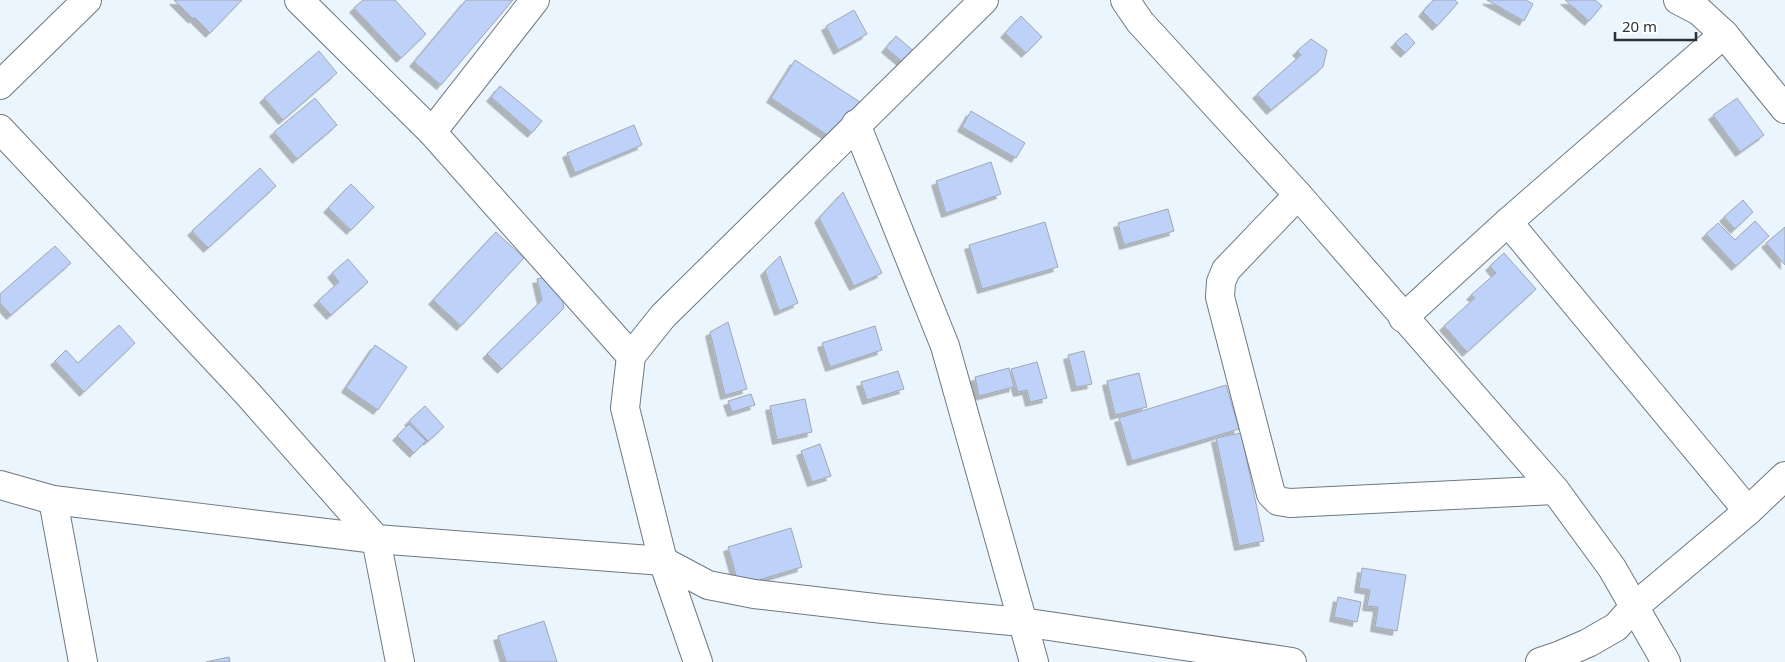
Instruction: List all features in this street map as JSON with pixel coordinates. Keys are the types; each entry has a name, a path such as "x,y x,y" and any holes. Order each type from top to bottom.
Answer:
{"street":[{"path":"0,85 87,0"},
{"path":"299,0 432,132 631,356"},
{"path":"432,132 535,0"},
{"path":"698,662 663,561 624,408 631,356 663,316 984,0"},
{"path":"1124,0 1140,22 1298,195 1403,318 1555,490 1612,568 1666,662"},
{"path":"1678,0 1699,11 1724,34 1785,109"},
{"path":"1403,318 1508,222 1724,34"},
{"path":"856,124 945,346 1034,662"},
{"path":"0,129 248,394 376,539 400,662"},
{"path":"1298,195 1226,270 1220,297 1272,494 1278,501 1290,503 1555,490"},
{"path":"1508,222 1748,511"},
{"path":"1540,662 1588,643 1616,627 1634,607 1748,511 1785,476"},
{"path":"0,485 53,500 376,539 663,561 708,585 754,594 883,609 1022,622 1292,662"},
{"path":"53,500 83,662"}],"building":[{"path":"174,0 242,0 210,33"},
{"path":"363,0 395,0 426,34 401,58 354,8"},
{"path":"466,0 513,0 441,85 414,62"},
{"path":"1433,0 1455,0 1458,3 1437,26 1423,12"},
{"path":"1487,0 1526,0 1533,4 1524,21"},
{"path":"1565,0 1595,0 1602,6 1589,21"},
{"path":"854,10 867,34 838,50 826,26"},
{"path":"1021,16 1042,37 1026,53 1005,33"},
{"path":"1406,33 1415,43 1405,53 1395,43"},
{"path":"896,36 916,53 906,65 886,48"},
{"path":"1311,39 1327,50 1323,67 1271,110 1257,94 1301,55 1297,51"},
{"path":"319,51 337,73 283,120 264,98"},
{"path":"795,60 860,102 835,140 771,98"},
{"path":"500,86 542,121 532,133 491,97"},
{"path":"315,98 337,125 297,159 274,132"},
{"path":"1737,98 1764,135 1740,152 1713,115"},
{"path":"971,111 1025,143 1016,158 962,127"},
{"path":"634,125 642,145 575,173 567,153"},
{"path":"991,162 1001,194 946,213 936,181"},
{"path":"260,168 276,186 208,248 192,231"},
{"path":"351,184 374,207 351,230 328,208"},
{"path":"843,192 882,273 854,286 819,218"},
{"path":"1743,200 1753,212 1735,229 1724,217"},
{"path":"1168,209 1174,231 1124,245 1118,223"},
{"path":"1755,221 1769,236 1736,266 1706,234 1718,223 1735,240"},
{"path":"1045,222 1058,267 982,289 969,245"},
{"path":"1785,227 1785,265 1766,243"},
{"path":"496,232 524,258 461,326 433,300"},
{"path":"55,246 71,263 11,315 0,303 0,294"},
{"path":"1504,253 1536,289 1467,352 1444,326 1475,298 1471,295 1496,273 1490,266"},
{"path":"780,256 798,303 779,311 765,271"},
{"path":"348,259 368,282 331,315 318,301 339,282 332,273"},
{"path":"557,275 564,308 502,369 487,354 542,300 537,279"},
{"path":"728,322 747,389 725,395 710,332"},
{"path":"119,325 135,343 84,392 55,361 66,350 78,363"},
{"path":"875,326 882,350 830,367 822,343"},
{"path":"375,345 407,367 378,410 346,388"},
{"path":"1084,351 1092,384 1076,387 1068,355"},
{"path":"1037,362 1047,398 1030,402 1027,390 1018,392 1011,369"},
{"path":"1009,368 1014,387 979,396 975,377"},
{"path":"898,371 904,389 867,400 861,382"},
{"path":"1139,373 1147,407 1115,415 1107,381"},
{"path":"1226,385 1239,429 1132,461 1119,418"},
{"path":"751,394 755,405 732,412 728,401"},
{"path":"805,399 812,432 777,440 770,406"},
{"path":"425,406 444,427 428,441 409,421"},
{"path":"409,424 426,441 414,453 397,436"},
{"path":"1241,433 1264,541 1239,546 1216,438"},
{"path":"820,444 831,476 812,482 801,451"},
{"path":"791,528 802,567 739,586 728,547"},
{"path":"1362,568 1406,575 1397,631 1375,627 1378,607 1367,606 1370,590 1359,588"},
{"path":"1338,597 1361,602 1357,622 1334,617"},
{"path":"544,621 557,662 506,662 498,636"},
{"path":"229,657 230,662 206,662"}]}
